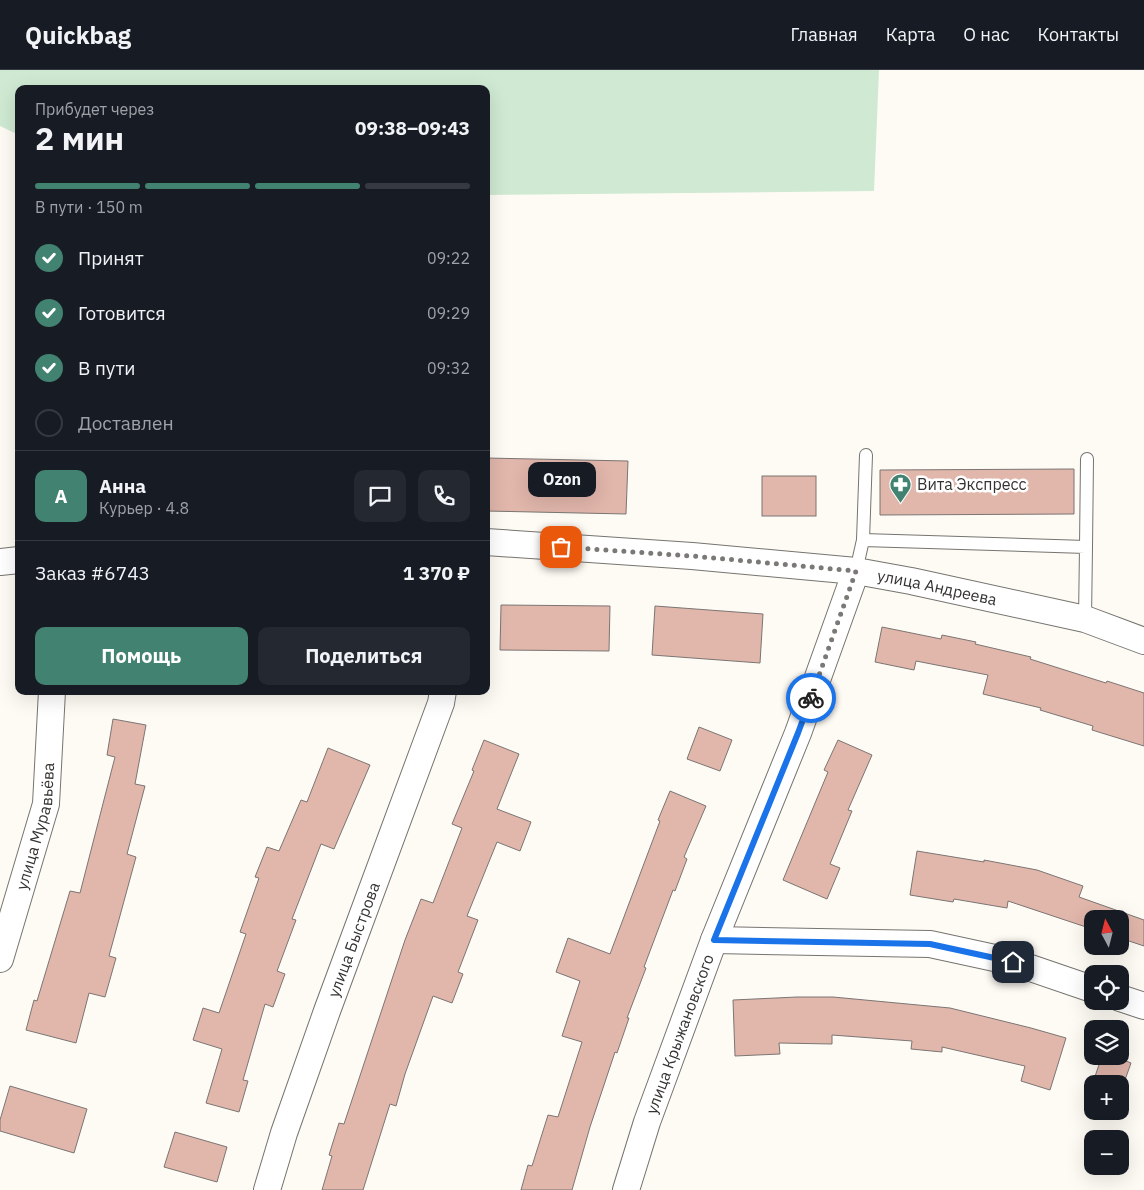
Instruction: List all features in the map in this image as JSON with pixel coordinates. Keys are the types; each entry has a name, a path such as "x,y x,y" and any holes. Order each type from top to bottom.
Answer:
{"street":[{"name":"улица Андреева","path":"490,542 692,556 856,571 1085,619 1144,642"},
{"path":"0,562 15,560"},
{"name":"улица Крыжановского","path":"626,1190 647,1122 714,940 798,733 856,571"},
{"name":"улица Муравьёва","path":"0,960 46,804 52,695"},
{"name":"улица Быстрова","path":"268,1190 284,1133 330,1002 437,713 442,695"},
{"path":"714,940 930,944 1013,962 1084,986"},
{"path":"1129,1001 1144,1006"}],"lane":[{"path":"856,571 863,540 866,455"},
{"path":"1085,619 1087,459"},
{"path":"863,540 1086,546"}],"green space":[{"path":"0,70 879,70 874,191 490,195 490,85 15,85 15,133 0,126"}],"building":[{"path":"490,458 628,461 626,514 490,511"},
{"path":"1074,469 1074,514 880,515 880,470"},
{"path":"762,476 816,476 816,516 762,516"},
{"path":"501,605 610,606 609,651 500,650"},
{"path":"655,606 763,614 760,663 652,655"},
{"path":"882,627 941,639 942,635 976,642 975,644 1031,657 1030,659 1144,693 1144,746 1092,730 1093,726 1040,710 1041,708 983,694 988,675 916,661 914,670 875,662"},
{"path":"113,719 146,725 135,784 145,786 127,854 136,857 109,956 116,958 105,997 89,993 76,1043 26,1030 34,1000 37,1001 70,891 80,893 115,757 107,755"},
{"path":"699,727 732,740 720,771 687,759"},
{"path":"484,740 519,754 497,809 531,822 520,851 497,842 467,916 478,920 458,972 463,974 452,1003 433,996 405,1074 396,1106 390,1104 363,1190 322,1190 332,1156 329,1155 339,1123 344,1124 405,940 421,899 433,903 462,828 452,824 474,771 472,770"},
{"path":"838,740 872,755 848,810 852,811 830,864 840,868 827,899 783,880 828,772 824,770"},
{"path":"328,748 370,765 334,849 321,844 292,919 296,920 277,971 285,974 273,1007 265,1004 243,1080 248,1081 239,1112 206,1103 222,1049 193,1040 203,1008 219,1013 246,934 240,932 259,878 255,877 267,847 279,851 301,800 307,802"},
{"path":"670,791 706,806 684,857 687,859 675,891 673,890 644,967 646,968 590,1127 572,1190 521,1190 528,1165 532,1166 548,1115 558,1117 582,1042 562,1036 580,981 556,972 568,938 610,954"},
{"path":"917,851 984,862 984,860 1037,870 1083,886 1079,897 1116,910 1084,910 1084,926 1008,901 1007,908 954,899 953,902 910,895"},
{"path":"1129,915 1144,920 1144,946 1129,941"},
{"path":"833,997 950,1008 1066,1038 1050,1090 1021,1081 1025,1066 942,1047 942,1052 911,1049 912,1041 832,1035 832,1044 779,1043 780,1054 735,1056 733,1000"},
{"path":"1129,1062 1131,1063 1127,1075 1095,1075 1099,1065 1129,1065"},
{"path":"10,1086 87,1109 74,1153 0,1131 0,1120"},
{"path":"175,1132 227,1147 217,1182 164,1167"}],"way so far":[{"path":"561,547 692,556 856,571 811,698"}],"place":[{"name":"Вита Экспресс","path":"901,503"},
{"name":"Ozon","path":"561,547"}],"route":[{"path":"811,698 714,940 930,944 1013,962"}]}
